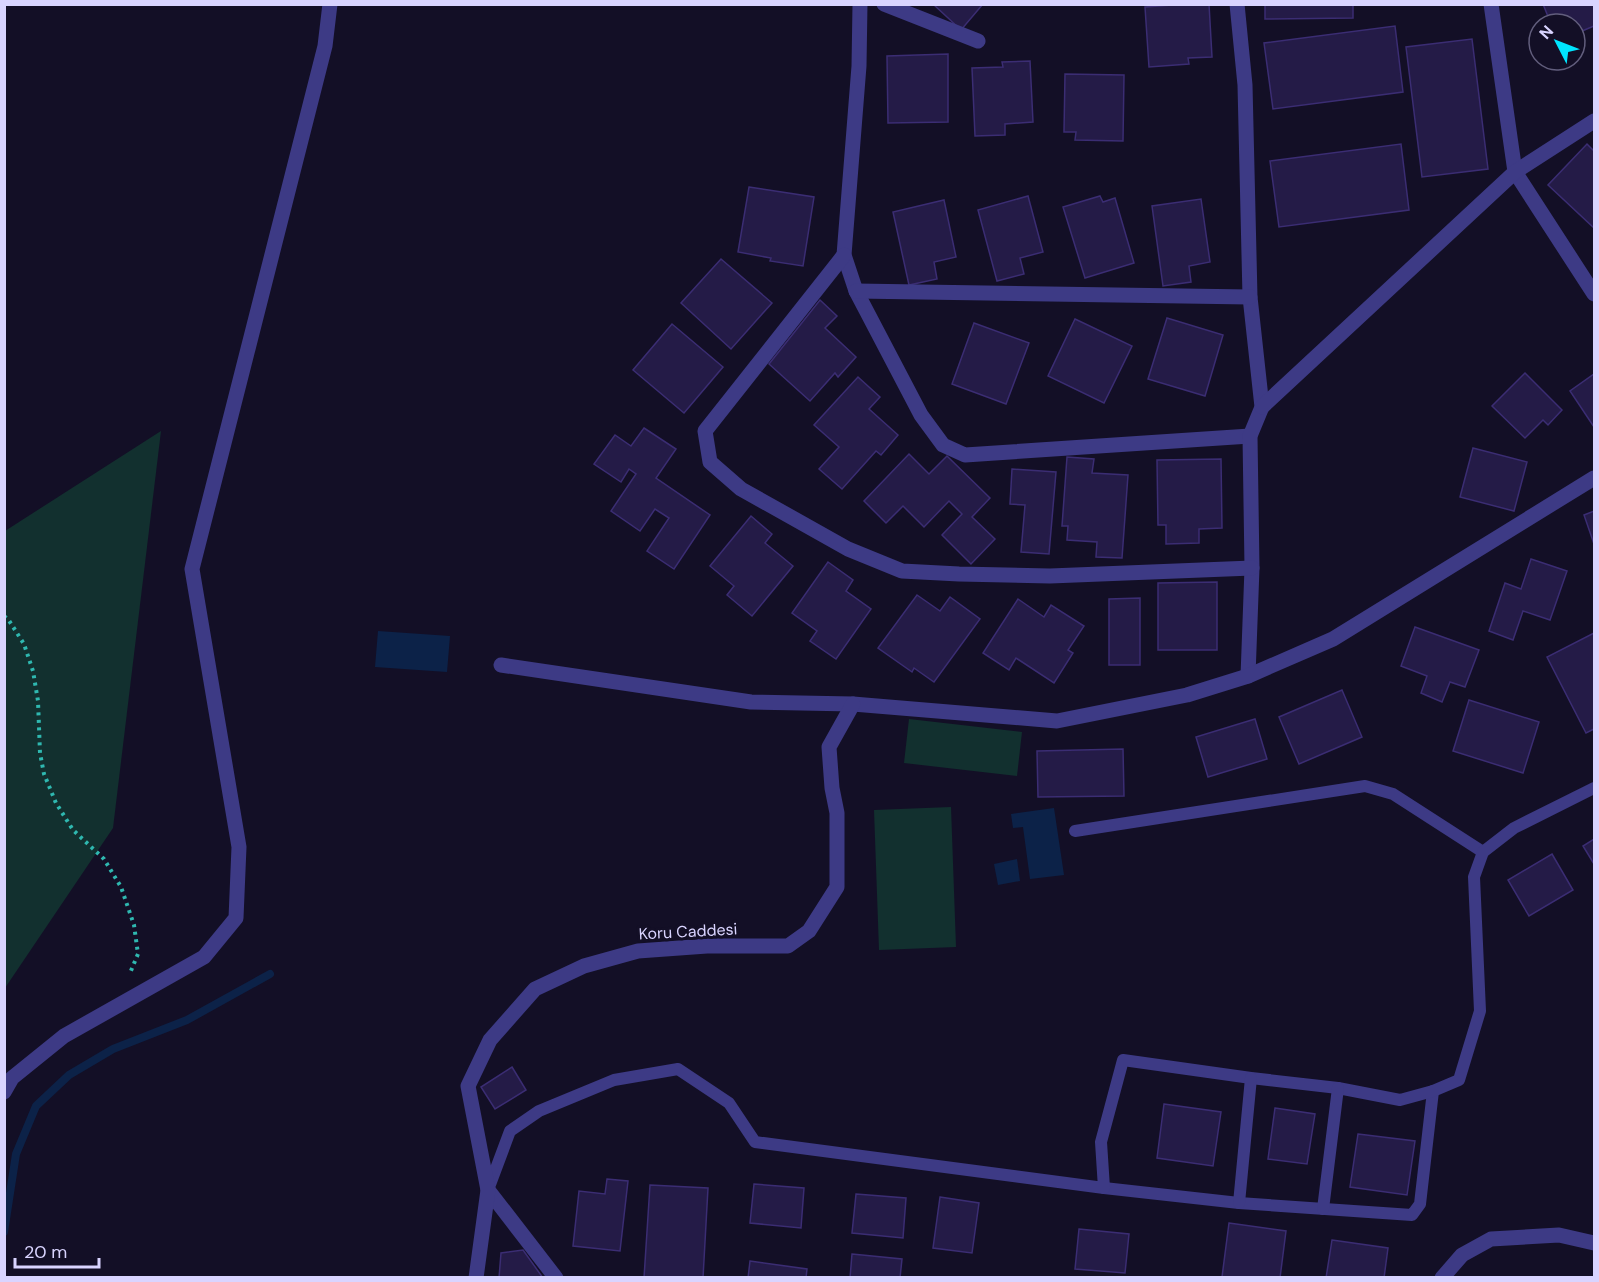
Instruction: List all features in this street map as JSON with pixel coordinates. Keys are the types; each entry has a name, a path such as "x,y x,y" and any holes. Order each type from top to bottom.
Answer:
{"street":[{"path":"4,1092 12,1078 64,1036 204,957 236,918 239,847 192,569 325,46 330,4"},
{"path":"860,4 860,66 844,255 856,291 921,415 943,445 965,455 1250,436"},
{"path":"884,4 978,41"},
{"path":"1238,4 1245,86 1250,297 1262,406"},
{"path":"1491,4 1515,172 1594,294"},
{"path":"1248,676 1252,568 1250,436 1262,406 1515,172 1594,121"},
{"path":"844,255 705,431 710,462 741,489 848,549 902,571 1050,576 1252,568"},
{"path":"856,291 1250,297"},
{"path":"501,665 751,702 853,704 1057,722 1187,695 1248,676 1334,639 1594,478"},
{"name":"Koru Caddesi","path":"476,1278 488,1190 468,1086 490,1040 535,988 584,966 638,951 707,946 788,946 809,931 837,887 837,813 832,788 829,747 853,704"},
{"path":"488,1190 556,1278"},
{"path":"1442,1278 1462,1255 1491,1239 1559,1235 1594,1243"}],"lane":[{"path":"1075,831 1365,786 1393,794 1483,852"},
{"path":"1104,1188 1101,1142 1123,1060 1338,1088 1400,1100 1433,1091 1459,1080 1480,1011 1474,876 1483,852 1514,828 1594,788"},
{"path":"488,1190 510,1131 539,1111 614,1080 678,1069 729,1103 755,1142 1104,1188 1239,1203 1412,1215 1420,1204 1433,1091"},
{"path":"1239,1203 1251,1078"},
{"path":"1323,1209 1338,1088"}],"path":[{"path":"4,616 24,644 33,671 44,774 56,802 73,830 104,859 122,887 134,925 138,954 116,1006"}],"green space":[{"path":"161,431 113,828 5,988 5,531"},
{"path":"909,719 1022,732 1017,776 904,763"},
{"path":"951,807 956,947 879,950 874,810"}],"water":[{"path":"378,631 450,636 447,672 375,667"},
{"path":"1054,808 1064,875 1030,879 1023,827 1013,828 1011,814"},
{"path":"1017,859 1020,881 998,885 994,864"}],"building":[{"path":"933,4 983,4 961,30"},
{"path":"1209,4 1212,57 1188,58 1189,64 1149,67 1145,7"},
{"path":"1265,4 1353,4 1353,18 1265,19"},
{"path":"1543,4 1594,4 1594,26 1587,29 1587,12 1546,12"},
{"path":"1395,26 1403,92 1273,109 1264,43"},
{"path":"1472,39 1488,169 1422,177 1406,47"},
{"path":"948,54 948,122 888,123 887,56"},
{"path":"1030,61 1033,122 1005,124 1005,135 975,136 972,68 1003,67 1002,62"},
{"path":"1065,74 1124,75 1123,141 1075,140 1076,132 1064,132"},
{"path":"1401,144 1409,210 1279,227 1270,161"},
{"path":"1587,144 1594,151 1594,228 1548,185"},
{"path":"749,187 814,197 803,266 770,261 771,258 738,252"},
{"path":"1028,196 1043,252 1020,258 1024,274 997,281 978,210"},
{"path":"1100,196 1103,202 1115,198 1134,263 1085,278 1063,207"},
{"path":"1201,199 1210,262 1189,266 1191,282 1163,286 1152,206"},
{"path":"944,200 956,257 934,262 937,279 909,285 893,212"},
{"path":"721,259 772,303 731,349 681,303"},
{"path":"820,300 837,316 825,328 856,357 838,377 835,373 810,401 769,364"},
{"path":"1167,318 1223,335 1205,396 1148,379"},
{"path":"1075,319 1132,346 1104,403 1048,376"},
{"path":"974,323 1029,343 1006,404 952,384"},
{"path":"672,324 723,367 684,413 633,370"},
{"path":"1525,373 1562,410 1548,425 1543,420 1525,438 1492,406"},
{"path":"1594,374 1594,427 1570,391"},
{"path":"858,377 880,397 869,409 898,435 881,455 876,451 842,489 819,469 839,447 814,425"},
{"path":"644,428 676,449 656,478 710,515 674,569 647,551 669,518 655,509 640,531 611,511 636,474 629,469 621,482 594,464 615,435 631,446"},
{"path":"1473,448 1527,462 1514,511 1460,497"},
{"path":"909,454 929,474 947,456 990,498 972,517 995,539 971,564 942,535 962,514 949,501 924,527 903,506 886,523 864,501"},
{"path":"1067,457 1094,459 1092,473 1128,475 1122,558 1096,557 1097,542 1067,540 1068,526 1062,526"},
{"path":"1221,459 1222,528 1199,529 1199,543 1166,544 1166,525 1158,525 1157,460"},
{"path":"1012,469 1056,472 1049,554 1021,552 1025,505 1010,504"},
{"path":"1594,511 1594,544 1584,515"},
{"path":"751,516 772,534 765,543 793,566 752,616 727,595 734,586 710,566"},
{"path":"1531,559 1567,571 1550,620 1523,611 1513,640 1489,631 1505,583 1521,589"},
{"path":"828,562 853,580 846,591 871,609 836,659 810,641 817,631 792,613"},
{"path":"1217,582 1217,650 1158,650 1158,583"},
{"path":"917,595 940,611 950,597 980,619 934,682 914,668 912,672 878,648"},
{"path":"1140,598 1140,665 1109,665 1109,599"},
{"path":"1018,599 1044,617 1051,605 1084,626 1068,650 1073,653 1054,683 1016,658 1009,670 983,653"},
{"path":"1415,627 1479,650 1465,687 1450,682 1442,702 1421,693 1427,676 1401,666"},
{"path":"1594,633 1594,729 1586,733 1547,657"},
{"path":"1342,690 1362,737 1299,764 1279,717"},
{"path":"1469,700 1539,722 1523,773 1453,751"},
{"path":"1255,719 1267,759 1208,777 1196,737"},
{"path":"1123,749 1124,796 1038,797 1037,751"},
{"path":"1594,839 1594,864 1583,846"},
{"path":"1552,854 1573,890 1529,916 1508,880"},
{"path":"512,1067 526,1090 495,1109 481,1087"},
{"path":"1164,1104 1221,1112 1213,1166 1157,1158"},
{"path":"1275,1108 1315,1114 1307,1164 1268,1159"},
{"path":"1358,1134 1415,1141 1407,1195 1350,1187"},
{"path":"607,1179 628,1181 620,1251 573,1246 579,1191 605,1194"},
{"path":"754,1184 804,1188 801,1228 750,1223"},
{"path":"650,1185 708,1188 703,1278 644,1278"},
{"path":"856,1194 906,1198 903,1238 852,1233"},
{"path":"940,1197 979,1203 972,1253 933,1248"},
{"path":"1229,1223 1286,1231 1280,1278 1222,1277"},
{"path":"1079,1229 1129,1234 1125,1273 1075,1269"},
{"path":"1332,1240 1388,1248 1384,1278 1326,1278"},
{"path":"523,1250 543,1278 499,1278 501,1253"},
{"path":"852,1254 902,1259 900,1278 850,1278"},
{"path":"750,1261 807,1269 806,1278 748,1278"}],"waterway":[{"path":"4,1232 16,1154 36,1106 69,1075 113,1049 187,1020 270,974"}]}
